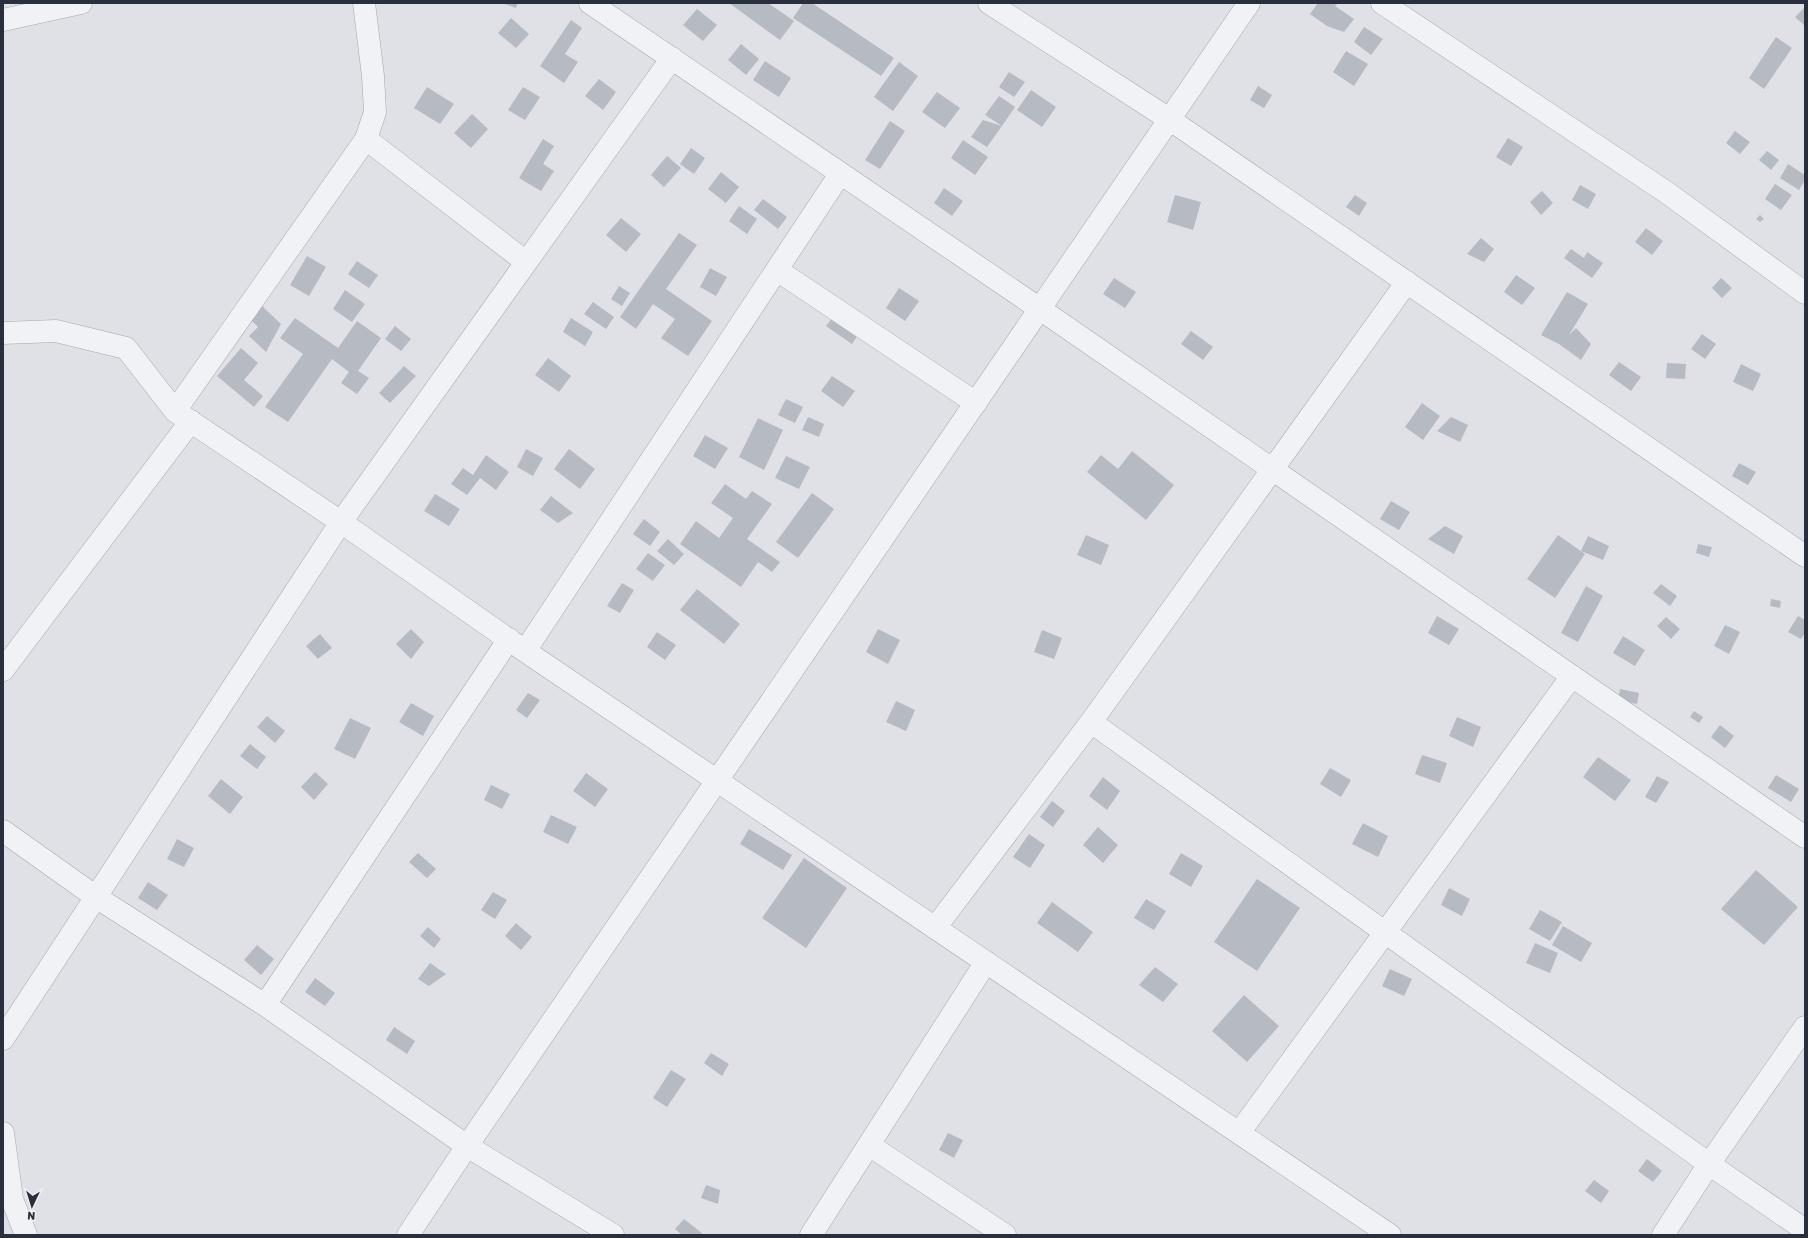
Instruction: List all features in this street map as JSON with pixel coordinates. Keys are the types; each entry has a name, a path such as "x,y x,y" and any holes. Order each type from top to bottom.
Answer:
{"street":[{"path":"3,20 34,8 81,3"},
{"path":"3,670 183,416 366,140 375,112 373,76 364,3"},
{"path":"590,3 1040,309 1805,837"},
{"path":"989,3 1169,119 1805,556"},
{"path":"408,1235 467,1146 1249,3"},
{"path":"1382,3 1666,192 1805,294"},
{"path":"3,1039 341,522 672,58"},
{"path":"366,140 526,262"},
{"path":"266,1005 777,270 840,174"},
{"path":"777,270 976,403"},
{"path":"935,928 1091,722 1407,282"},
{"path":"3,333 56,331 126,348 183,416 341,522 517,645 717,781 1390,1235"},
{"path":"1239,1133 1572,676"},
{"path":"1091,722 1384,933 1709,1164 1805,1230"},
{"path":"3,831 96,897 266,1005 467,1146 613,1235"},
{"path":"811,1235 986,962"},
{"path":"1663,1235 1709,1164 1805,1027"},
{"path":"3,1133 12,1199 26,1235"},
{"path":"869,1145 1005,1235"}],"building":[{"path":"502,3 518,3 516,8"},
{"path":"729,3 768,3 794,21 780,40"},
{"path":"803,3 812,3 894,58 881,76 793,18"},
{"path":"1318,3 1338,3 1335,6 1354,19 1344,32 1327,26 1310,14"},
{"path":"1805,7 1805,26 1795,17"},
{"path":"697,9 717,25 703,41 683,25"},
{"path":"511,18 529,34 516,48 498,33"},
{"path":"571,20 582,28 565,54 578,62 564,83 540,66"},
{"path":"1364,27 1383,39 1371,55 1354,42"},
{"path":"1776,37 1792,48 1764,89 1749,78"},
{"path":"741,44 759,59 746,75 728,60"},
{"path":"1346,51 1368,64 1354,86 1333,72"},
{"path":"765,61 791,78 779,97 753,80"},
{"path":"899,62 918,76 893,111 874,97"},
{"path":"1009,72 1025,82 1014,97 999,87"},
{"path":"599,79 616,92 603,110 585,96"},
{"path":"1258,86 1272,95 1264,108 1250,100"},
{"path":"427,87 454,104 440,124 414,108"},
{"path":"523,87 540,97 525,120 508,110"},
{"path":"1031,90 1056,107 1042,127 1017,110"},
{"path":"937,92 960,108 945,128 922,112"},
{"path":"999,96 1015,107 1002,126 985,115"},
{"path":"472,114 488,129 471,148 454,133"},
{"path":"983,120 1002,126 987,147 971,137"},
{"path":"890,121 905,131 880,169 865,160"},
{"path":"1735,131 1750,142 1740,154 1726,143"},
{"path":"1508,138 1523,147 1511,166 1496,157"},
{"path":"543,139 554,146 543,164 554,171 541,191 519,178"},
{"path":"963,140 988,157 975,175 951,158"},
{"path":"691,148 705,158 694,174 680,164"},
{"path":"1767,151 1779,160 1771,170 1759,160"},
{"path":"667,156 681,168 664,187 651,175"},
{"path":"1788,164 1805,175 1805,180 1799,190 1780,178"},
{"path":"721,172 739,187 726,203 708,189"},
{"path":"1775,184 1792,195 1781,210 1765,199"},
{"path":"1580,185 1596,194 1588,209 1572,200"},
{"path":"944,188 963,201 952,216 934,203"},
{"path":"1542,191 1553,203 1541,215 1530,202"},
{"path":"1175,195 1201,202 1193,230 1167,222"},
{"path":"1355,195 1367,203 1359,216 1346,207"},
{"path":"763,199 787,217 778,229 754,210"},
{"path":"739,206 757,219 747,234 729,221"},
{"path":"1760,215 1764,219 1760,222 1756,219"},
{"path":"621,218 641,234 626,252 606,235"},
{"path":"1646,228 1663,241 1652,255 1635,242"},
{"path":"679,233 697,245 666,289 712,321 688,356 661,338 675,319 653,304 636,329 620,317"},
{"path":"1481,238 1494,249 1484,262 1467,254"},
{"path":"1571,249 1584,258 1587,252 1603,263 1592,278 1564,258"},
{"path":"307,256 326,267 309,296 290,285"},
{"path":"357,261 378,275 369,288 348,274"},
{"path":"710,268 727,277 716,296 700,287"},
{"path":"1516,275 1535,288 1522,305 1504,292"},
{"path":"1114,278 1136,292 1125,308 1103,294"},
{"path":"1721,278 1732,288 1722,298 1712,288"},
{"path":"619,286 630,293 622,306 611,299"},
{"path":"899,288 919,301 905,321 886,308"},
{"path":"345,290 365,304 352,322 333,309"},
{"path":"1567,292 1588,304 1569,335 1576,328 1591,344 1581,360 1559,344 1541,335"},
{"path":"593,302 614,317 606,329 584,314"},
{"path":"262,306 281,324 266,352 249,336 258,327 250,319"},
{"path":"836,313 861,330 852,344 826,326"},
{"path":"295,318 338,348 357,321 381,338 358,371 369,378 357,394 341,383 349,372 332,359 288,422 265,407 303,354 280,338"},
{"path":"571,318 593,332 585,346 563,332"},
{"path":"395,326 411,339 401,351 385,339"},
{"path":"1191,331 1213,347 1203,360 1181,344"},
{"path":"1702,334 1716,344 1705,359 1691,349"},
{"path":"241,348 258,363 244,380 263,396 254,407 217,376"},
{"path":"548,358 571,376 559,392 535,375"},
{"path":"1619,362 1641,377 1631,391 1609,375"},
{"path":"1667,363 1686,364 1685,379 1666,378"},
{"path":"1741,364 1761,374 1753,391 1733,382"},
{"path":"404,366 416,376 390,403 379,393"},
{"path":"832,376 855,391 843,407 821,391"},
{"path":"786,399 803,407 795,423 778,415"},
{"path":"1422,403 1440,416 1423,440 1405,427"},
{"path":"808,417 824,424 819,437 802,430"},
{"path":"1451,417 1468,425 1460,442 1437,431"},
{"path":"758,418 783,430 764,470 739,457"},
{"path":"705,435 728,448 715,469 693,456"},
{"path":"526,449 543,458 533,476 517,467"},
{"path":"569,449 595,469 580,489 554,469"},
{"path":"1132,451 1174,485 1146,520 1087,472 1101,455 1118,469"},
{"path":"486,455 509,472 496,490 480,478 467,495 451,484 463,468 473,475"},
{"path":"786,456 810,467 799,489 775,478"},
{"path":"1739,463 1756,472 1748,485 1732,476"},
{"path":"725,484 746,499 752,491 772,504 747,539 780,562 772,572 758,562 741,587 680,544 696,521 719,538 733,518 711,503"},
{"path":"812,493 834,509 798,558 776,542"},
{"path":"435,494 460,509 449,526 424,511"},
{"path":"551,496 573,513 558,523 540,510"},
{"path":"1391,501 1410,512 1399,530 1380,519"},
{"path":"644,519 660,532 650,546 633,534"},
{"path":"1445,526 1463,536 1454,554 1428,539"},
{"path":"1086,535 1109,545 1101,565 1077,555"},
{"path":"1558,535 1585,554 1555,598 1527,579"},
{"path":"1588,536 1609,546 1603,560 1581,551"},
{"path":"668,539 684,554 674,565 657,551"},
{"path":"1698,544 1712,547 1709,557 1696,553"},
{"path":"648,553 665,565 653,581 636,569"},
{"path":"622,583 634,590 620,613 607,606"},
{"path":"1661,584 1677,596 1670,606 1653,593"},
{"path":"1586,586 1603,596 1578,642 1561,633"},
{"path":"697,589 740,624 724,644 680,610"},
{"path":"1771,599 1781,601 1780,608 1770,606"},
{"path":"1437,616 1459,629 1449,645 1428,633"},
{"path":"1798,616 1805,620 1805,633 1801,639 1788,632"},
{"path":"1666,617 1680,629 1671,639 1657,626"},
{"path":"1725,625 1740,632 1729,654 1714,646"},
{"path":"411,629 424,642 411,659 396,644"},
{"path":"878,629 900,640 888,664 866,652"},
{"path":"1042,630 1062,638 1054,659 1034,652"},
{"path":"657,632 676,645 665,660 647,647"},
{"path":"320,634 332,648 318,659 306,646"},
{"path":"1623,636 1645,650 1635,666 1613,653"},
{"path":"1620,689 1639,693 1637,704 1618,700"},
{"path":"528,693 540,700 527,718 516,710"},
{"path":"896,701 915,710 906,731 886,722"},
{"path":"411,703 434,716 423,736 399,722"},
{"path":"1694,711 1703,717 1699,723 1690,717"},
{"path":"267,716 285,731 275,743 257,727"},
{"path":"1457,717 1481,727 1473,747 1449,736"},
{"path":"350,718 371,728 355,759 334,749"},
{"path":"1720,725 1734,736 1725,748 1711,737"},
{"path":"250,744 266,757 257,769 240,756"},
{"path":"1422,755 1447,763 1440,783 1415,774"},
{"path":"1598,757 1631,780 1615,801 1583,777"},
{"path":"1330,768 1351,780 1341,797 1320,784"},
{"path":"315,772 328,784 314,800 301,787"},
{"path":"586,773 608,789 595,807 573,791"},
{"path":"1776,775 1799,789 1791,802 1768,788"},
{"path":"1657,776 1669,782 1656,803 1645,797"},
{"path":"1103,777 1120,791 1107,810 1089,796"},
{"path":"221,779 243,797 230,814 208,796"},
{"path":"491,785 510,794 502,809 484,800"},
{"path":"1052,801 1065,811 1053,827 1040,817"},
{"path":"551,815 577,827 568,844 543,832"},
{"path":"1363,823 1388,836 1378,857 1352,844"},
{"path":"1098,827 1118,845 1103,863 1083,845"},
{"path":"749,829 792,855 783,870 740,844"},
{"path":"1029,834 1045,845 1030,868 1013,857"},
{"path":"177,839 194,848 184,867 167,859"},
{"path":"418,853 436,869 427,878 409,862"},
{"path":"1181,853 1203,866 1191,887 1169,874"},
{"path":"804,858 847,888 806,948 762,918"},
{"path":"1756,870 1798,907 1764,945 1721,909"},
{"path":"1257,879 1300,908 1257,971 1214,942"},
{"path":"148,882 168,895 157,910 138,898"},
{"path":"1449,888 1470,899 1462,916 1441,905"},
{"path":"493,892 507,900 495,919 481,910"},
{"path":"1146,899 1166,911 1154,930 1134,918"},
{"path":"1052,902 1093,932 1078,952 1037,923"},
{"path":"1540,910 1562,922 1550,941 1529,929"},
{"path":"516,923 532,937 521,950 505,936"},
{"path":"1563,926 1592,943 1581,962 1552,945"},
{"path":"428,927 441,939 434,948 420,936"},
{"path":"1535,943 1558,953 1550,973 1526,963"},
{"path":"257,945 274,959 261,975 244,960"},
{"path":"430,963 446,974 429,986 418,979"},
{"path":"1155,967 1178,984 1163,1002 1139,985"},
{"path":"1390,969 1412,979 1404,996 1382,986"},
{"path":"315,978 335,993 325,1006 305,992"},
{"path":"1244,995 1279,1026 1247,1062 1212,1031"},
{"path":"394,1027 415,1041 407,1054 386,1040"},
{"path":"711,1053 729,1064 722,1076 704,1063"},
{"path":"671,1070 686,1079 667,1107 653,1098"},
{"path":"948,1133 963,1140 954,1158 939,1150"},
{"path":"1647,1159 1662,1171 1653,1182 1638,1171"},
{"path":"1594,1180 1609,1191 1601,1203 1585,1191"},
{"path":"706,1185 720,1190 718,1204 701,1198"},
{"path":"684,1219 702,1233 701,1235 682,1235 675,1229"}]}
